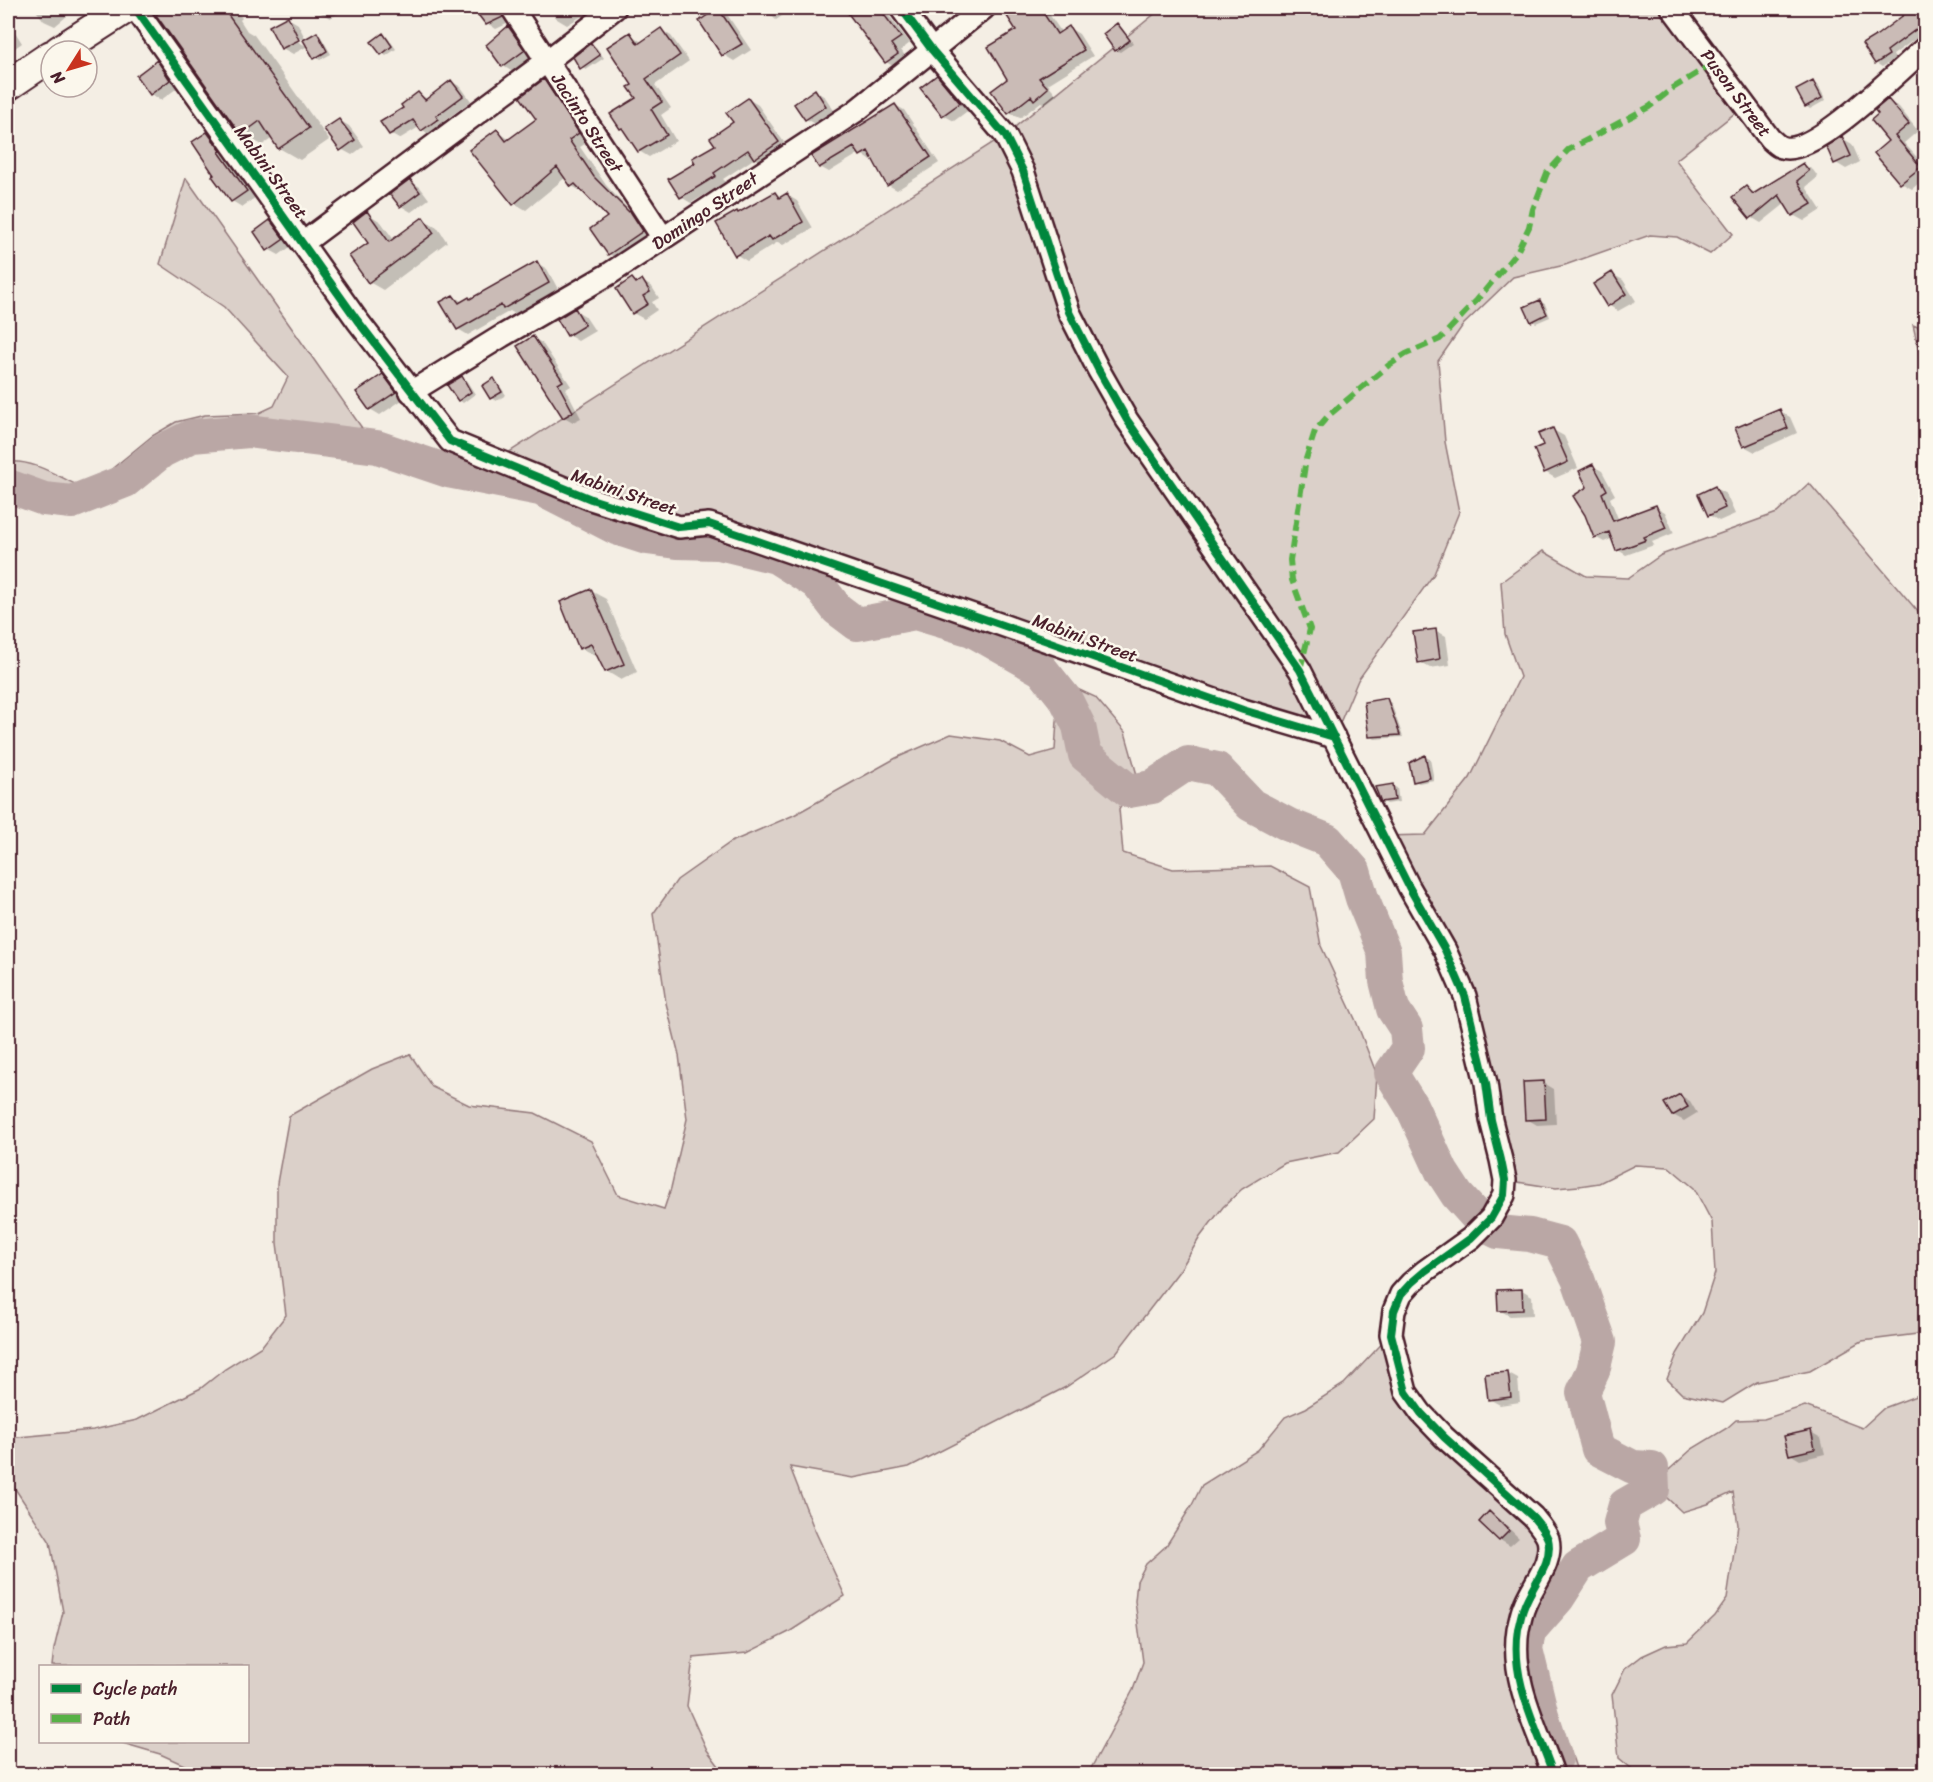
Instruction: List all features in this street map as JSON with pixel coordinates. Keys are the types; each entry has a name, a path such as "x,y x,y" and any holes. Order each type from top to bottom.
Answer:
{"main road":[{"path":"78,39 126,8"},
{"path":"8,85 39,64"}],"street":[{"name":"Mabini Street","path":"135,8 411,392 450,441 591,499 679,526 709,524 1243,710 1334,737"},
{"name":"Jacinto Street","path":"512,8 663,238"},
{"path":"303,243 615,8"},
{"path":"901,8 932,50 1005,135 1023,171 1069,312 1098,369 1127,420 1300,670 1409,887 1445,950 1465,996 1486,1083 1491,1120 1505,1180 1503,1195 1491,1218 1471,1238 1418,1277 1401,1294 1394,1311 1391,1334 1406,1392 1421,1413 1444,1437 1533,1516 1548,1540 1546,1561 1524,1606 1515,1648 1520,1683 1535,1730 1553,1774"},
{"name":"Domingo Street","path":"411,392 609,274 856,111 984,8"},
{"name":"Puson Street","path":"1672,8 1770,139 1781,147 1790,148 1803,144 1849,117 1926,46"}],"shaded area":[{"path":"1162,8 1670,8 1745,105 1676,160 1733,234 1710,254 1677,237 1650,235 1565,265 1513,277 1463,325 1438,361 1445,442 1459,512 1434,574 1358,680 1334,737 709,524 679,527 497,460 1005,135"},
{"path":"186,178 362,428 308,439 256,438 219,442 186,450 146,476 120,499 89,511 58,508 8,496 8,462 34,465 77,485 103,476 152,436 176,422 205,415 259,413 274,406 288,377 224,307 160,264"},
{"path":"1913,325 1925,330 1925,378"},
{"path":"1809,483 1925,620 1925,1333 1862,1341 1810,1371 1757,1382 1723,1403 1682,1394 1667,1379 1677,1354 1702,1313 1715,1273 1712,1222 1694,1188 1669,1167 1635,1165 1599,1183 1579,1186 1556,1188 1505,1180 1473,1022 1384,836 1425,835 1470,778 1520,677 1505,634 1501,582 1543,551 1586,576 1628,578 1661,555 1777,513"},
{"path":"1064,683 1095,697 1125,732 1137,775 1119,809 1123,853 1173,869 1270,866 1310,887 1321,946 1356,1021 1377,1075 1374,1119 1339,1152 1285,1163 1242,1189 1223,1207 1200,1237 1180,1270 1116,1353 1066,1387 909,1467 853,1478 790,1467 813,1526 845,1596 789,1632 747,1653 693,1658 687,1706 707,1750 725,1774 204,1774 160,1754 122,1743 249,1743 249,1665 52,1665 63,1612 50,1542 8,1481 8,1438 93,1430 137,1420 201,1388 225,1369 262,1346 286,1315 277,1243 277,1183 289,1116 372,1069 410,1054 432,1087 469,1105 535,1113 591,1141 618,1195 664,1209 687,1119 679,1055 666,1003 653,914 677,880 731,842 794,815 896,758 951,734 1000,741 1030,757 1055,750 1057,721"},
{"path":"1391,1334 1406,1392 1533,1517 1547,1561 1579,1574 1561,1586 1544,1607 1538,1630 1551,1693 1578,1774 1088,1774 1133,1690 1143,1662 1135,1601 1137,1581 1146,1564 1166,1546 1202,1485 1258,1450 1285,1417 1306,1408 1344,1384"},
{"path":"1921,1394 1925,1397 1925,1774 1638,1774 1619,1758 1612,1695 1625,1669 1642,1656 1666,1645 1687,1643 1715,1616 1727,1599 1738,1525 1733,1492 1708,1504 1682,1512 1667,1498 1660,1478 1692,1449 1736,1420 1764,1419 1805,1406 1862,1428 1884,1408"}],"building":[{"path":"166,8 223,8 309,128 278,149 260,121 241,135 156,15"},
{"path":"473,8 499,8 503,17 486,25"},
{"path":"718,8 742,44 722,56 699,21"},
{"path":"844,8 879,8 901,37 891,44 898,54 885,63"},
{"path":"1014,8 1040,8 1057,34 1069,26 1084,50 1039,78 1048,88 1034,100 1031,96 1008,114 991,91 1007,79 988,47 1016,30 1005,13"},
{"path":"1913,8 1926,8 1926,22 1887,51 1889,55 1875,64 1862,44"},
{"path":"288,16 299,40 281,49 269,26"},
{"path":"1117,23 1130,40 1115,51 1103,34"},
{"path":"508,26 525,50 502,67 486,45"},
{"path":"661,28 680,55 646,79 662,102 651,109 667,135 638,152 610,114 636,98 628,87 632,85 607,47 630,32 638,44"},
{"path":"317,32 327,51 314,59 303,40"},
{"path":"383,33 392,46 381,55 371,42"},
{"path":"591,43 600,55 580,69 573,57"},
{"path":"157,60 170,80 150,95 136,76"},
{"path":"937,75 960,103 942,116 920,88"},
{"path":"544,79 579,133 569,140 594,177 630,211 643,231 608,255 590,229 607,217 575,184 571,187 557,167 513,205 469,150 497,129 506,141 536,119 520,97"},
{"path":"451,80 463,96 436,116 438,119 421,131 413,120 389,135 380,122 403,108 401,105 418,92 425,100"},
{"path":"1813,81 1822,98 1805,107 1796,90"},
{"path":"815,89 826,106 805,120 794,104"},
{"path":"748,98 779,142 754,159 748,150 714,173 716,176 680,198 668,179 695,163 692,158 715,145 710,138 733,122 726,113"},
{"path":"1888,99 1909,124 1895,136 1921,167 1900,184 1874,153 1888,141 1871,120 1878,114 1875,110"},
{"path":"895,104 931,157 887,186 868,151 860,156 854,147 819,168 811,156"},
{"path":"339,119 355,140 340,151 324,129"},
{"path":"207,132 247,191 231,202 192,142"},
{"path":"1842,136 1851,156 1834,164 1826,146"},
{"path":"1803,163 1809,171 1797,181 1812,204 1792,216 1779,195 1750,219 1732,197 1746,186 1753,194"},
{"path":"410,179 420,192 400,207 390,194"},
{"path":"775,192 779,198 787,193 803,222 772,240 769,236 735,256 716,223"},
{"path":"367,211 389,242 423,217 434,233 368,283 349,256 368,243 353,222"},
{"path":"270,220 284,239 267,251 254,232"},
{"path":"537,261 549,283 503,309 501,305 457,330 440,302 453,295 459,303 469,297 470,299"},
{"path":"1612,272 1626,294 1607,307 1593,284"},
{"path":"632,278 636,283 642,279 650,292 643,296 648,304 632,314 616,289"},
{"path":"1540,300 1547,314 1531,322 1524,307"},
{"path":"575,308 585,325 567,336 557,319"},
{"path":"533,336 563,381 558,384 573,412 563,418 517,346"},
{"path":"383,374 396,392 369,410 356,392"},
{"path":"462,376 471,392 458,401 447,385"},
{"path":"494,378 502,392 490,399 482,386"},
{"path":"1780,409 1788,428 1743,447 1735,428"},
{"path":"1553,428 1568,462 1544,473 1534,449 1543,445 1538,434"},
{"path":"1593,464 1607,490 1602,493 1613,521 1656,505 1666,528 1644,537 1646,540 1616,551 1609,532 1594,538 1585,515 1573,496 1587,487 1579,471"},
{"path":"1715,486 1725,508 1708,516 1698,494"},
{"path":"591,589 624,664 605,672 591,644 579,649 560,602"},
{"path":"1436,629 1440,659 1418,663 1413,632"},
{"path":"1387,698 1400,735 1369,737 1364,702"},
{"path":"1425,755 1430,778 1413,782 1409,763"},
{"path":"1393,784 1395,800 1381,802 1375,787"},
{"path":"1544,1081 1546,1119 1525,1120 1523,1082"},
{"path":"1680,1094 1688,1107 1672,1116 1664,1103"},
{"path":"1522,1289 1523,1310 1498,1311 1497,1290"},
{"path":"1508,1372 1511,1397 1488,1400 1485,1374"},
{"path":"1811,1430 1815,1449 1789,1455 1784,1436"},
{"path":"1489,1511 1509,1531 1499,1541 1479,1522"}],"waterway":[{"path":"8,486 44,499 72,502 125,481 162,451 192,436 249,431 377,447 448,471 540,489 616,528 647,538 677,542 719,543 776,557 817,583 837,609 857,624 915,613 972,630 1042,670 1066,700 1079,726 1085,755 1129,791 1152,787 1188,763 1217,769 1251,805 1289,825 1327,840 1354,871 1362,898 1384,952 1386,981 1393,1009 1406,1029 1408,1048 1391,1073 1412,1107 1442,1172 1457,1195 1484,1225 1498,1232 1530,1235 1560,1243 1578,1279 1600,1342 1593,1371 1583,1392 1598,1449 1633,1467 1652,1468 1653,1489 1625,1505 1620,1523 1624,1539 1578,1567 1558,1598 1529,1631 1526,1649 1542,1715 1556,1758"}],"marked path":[{"path":"1300,670 1310,629 1292,580 1290,560 1306,459 1315,431 1329,415 1389,365 1406,354 1440,339 1477,300 1517,252 1529,227 1533,209 1547,173 1568,150 1649,107 1673,88 1714,63"}],"cycle path":[{"path":"135,8 357,320 450,441 591,499 679,527 709,524 1243,710 1334,737"},
{"path":"901,8 932,50 1005,135 1023,171 1069,312 1098,369 1127,420 1300,670 1409,887 1445,950 1465,996 1486,1083 1491,1120 1505,1180 1504,1195 1491,1218 1471,1238 1425,1271 1401,1294 1394,1311 1391,1334 1406,1392 1421,1413 1444,1437 1533,1517 1548,1539 1548,1557 1523,1610 1518,1629 1517,1648 1518,1667 1526,1703 1553,1774"}]}
